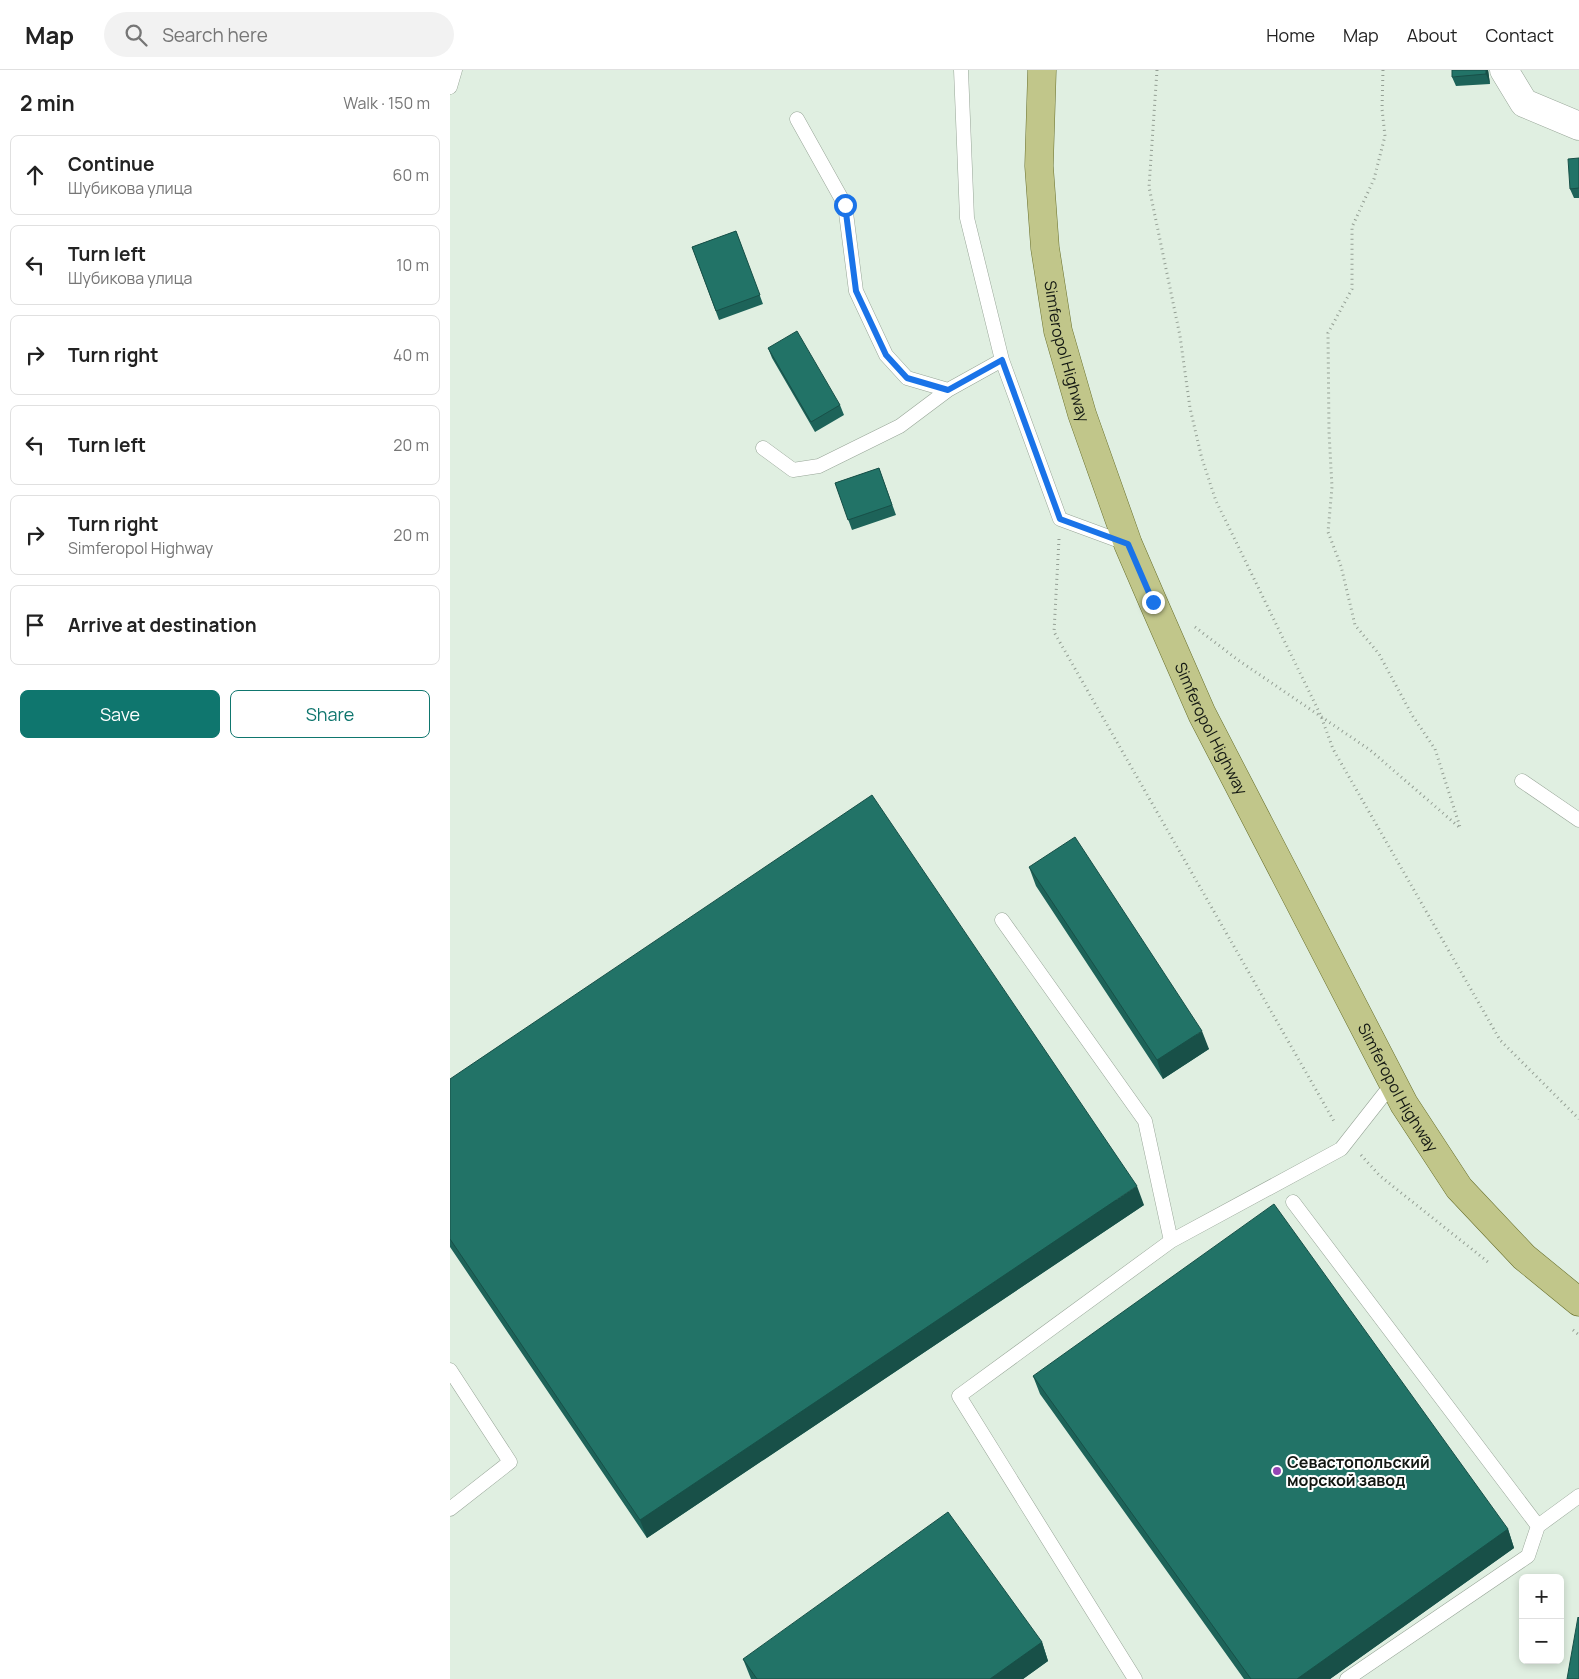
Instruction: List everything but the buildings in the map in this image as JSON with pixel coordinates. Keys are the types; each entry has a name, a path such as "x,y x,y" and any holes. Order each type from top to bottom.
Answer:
{"main road":[{"name":"Simferopol Highway","path":"1042,70 1039,166 1045,248 1058,331 1082,414 1128,544 1202,714 1392,1084 1459,1188 1524,1258 1579,1302"}],"street":[{"path":"1504,70 1524,102 1579,126"}],"lane":[{"path":"450,87 455,70"},
{"path":"961,70 967,218 1002,360 1060,519 1128,544"},
{"path":"797,119 845,205 856,291 886,355 907,378 948,390"},
{"path":"763,448 793,470 819,466 900,426 948,390 1002,360"},
{"path":"1522,781 1579,820"},
{"path":"1002,920 1145,1121 1171,1241"},
{"path":"1135,1679 959,1396 1171,1241 1341,1149 1392,1084"},
{"path":"1293,1202 1538,1526"},
{"path":"450,1370 510,1462 450,1509"},
{"path":"1347,1679 1528,1556 1538,1526 1579,1496"}],"path":[{"path":"1157,70 1149,187 1180,336 1190,408 1202,459 1216,501 1321,716 1333,749 1500,1040 1579,1120"},
{"path":"1192,625 1238,660 1370,750 1460,827 1435,749 1412,715 1379,654 1355,625 1341,566 1328,532 1332,487 1329,432 1328,333 1352,289 1352,227 1374,179 1385,136 1382,109 1384,70"},
{"path":"1060,519 1054,632 1335,1123 1380,1176 1495,1268"},
{"path":"1571,1329 1579,1335"}],"place":[{"name":"Севастопольский морской завод","path":"1277,1471"}],"route":[{"path":"845,205 856,291 886,355 907,378 948,390 1002,360 1060,519 1128,544 1153,602"}]}
